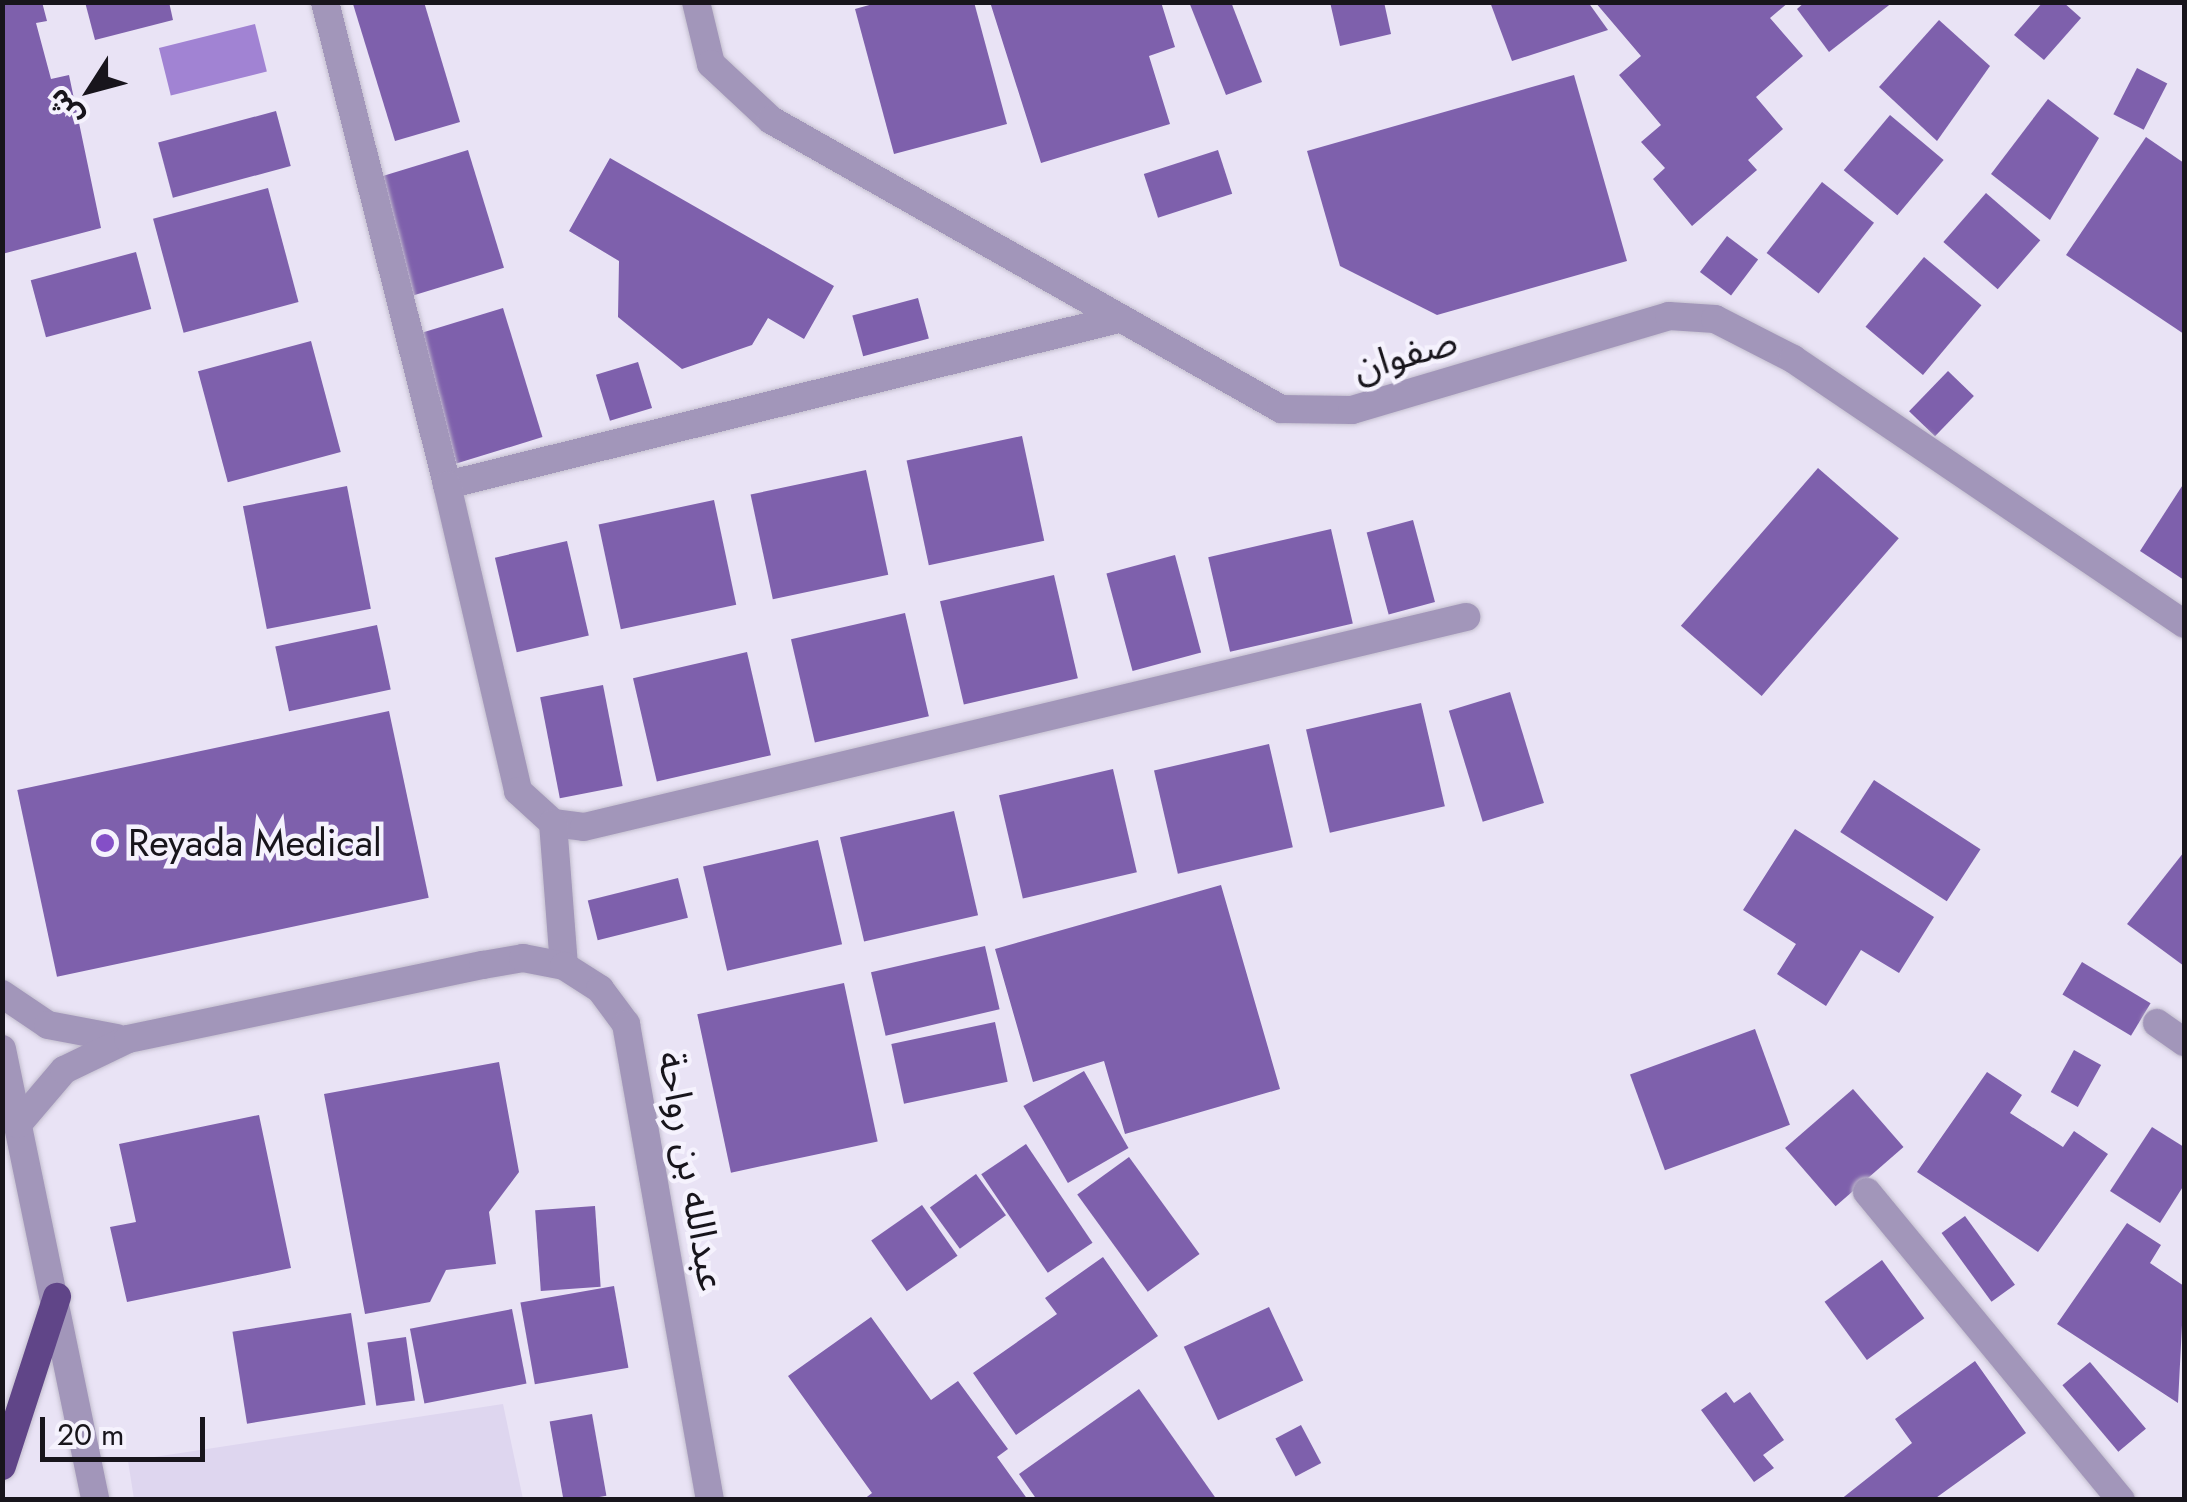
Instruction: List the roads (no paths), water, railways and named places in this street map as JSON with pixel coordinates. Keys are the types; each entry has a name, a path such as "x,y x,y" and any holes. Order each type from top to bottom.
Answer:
{"highway":[{"path":"2,1466 56,1297"}],"street":[{"path":"325,2 447,485 518,790 553,823 584,827 1466,617"},
{"name":"صفوان","path":"696,2 711,64 771,120 1266,402 1323,412 1669,316 1715,319 1793,359 2184,624"},
{"path":"447,485 1119,319"},
{"path":"18,1124 64,1070 128,1039 483,965 564,966 553,823"},
{"name":"عبدالله بن رواحة","path":"564,966 600,989 626,1024 710,1500"},
{"path":"2,994 65,1031 128,1039"},
{"path":"2157,1023 2184,1042"},
{"path":"2,1049 95,1500"},
{"path":"1867,1192 2121,1500"}],"place":[{"name":"Reyada Medical","path":"105,843"}]}
